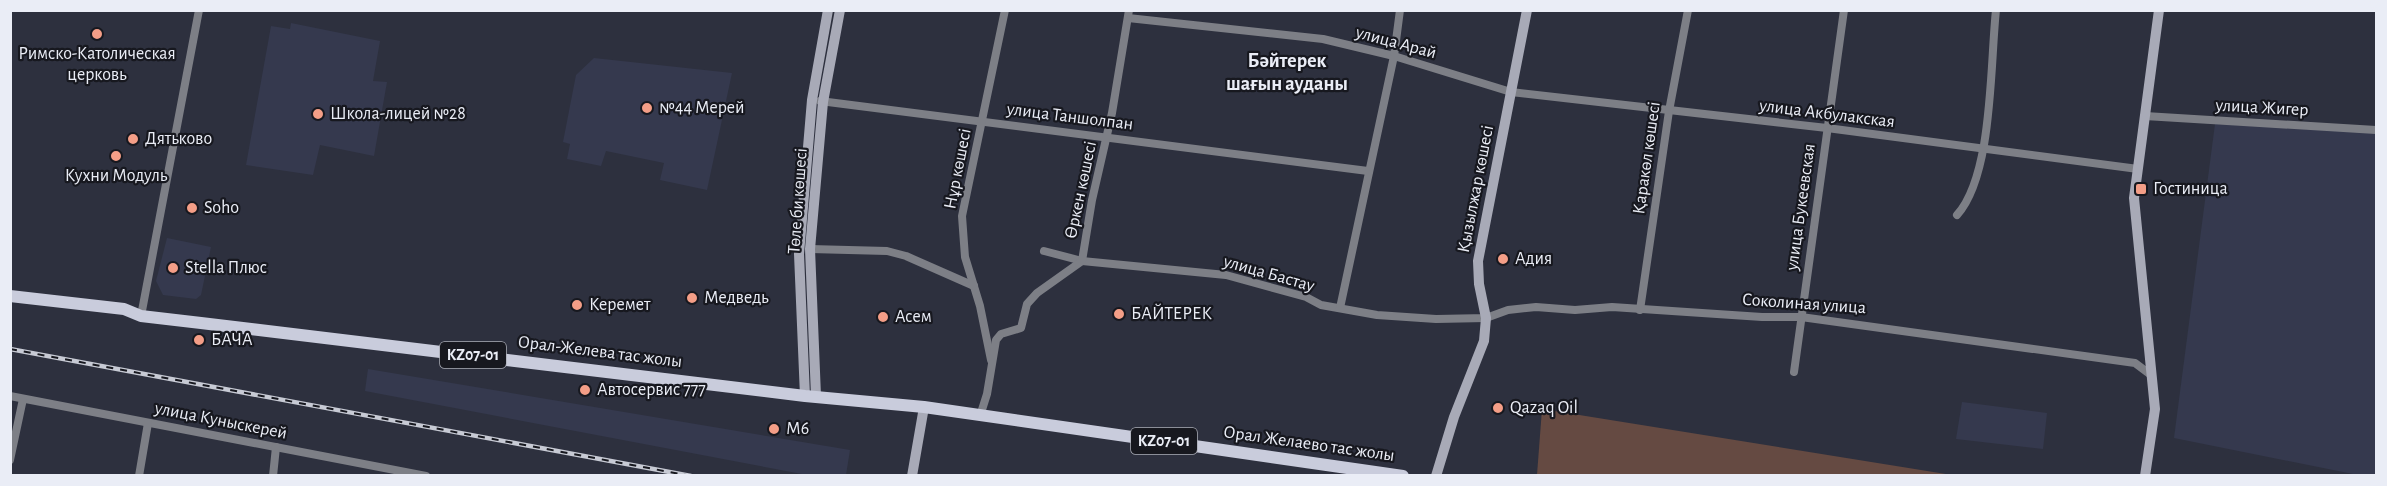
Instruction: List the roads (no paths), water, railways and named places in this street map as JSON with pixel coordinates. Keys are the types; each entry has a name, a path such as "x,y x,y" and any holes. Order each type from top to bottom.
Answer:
{"main road":[{"name":"KZ07-01","path":"10,296 124,309 141,316"},
{"name":"Орал-Желева тас жолы","path":"141,316 811,396"},
{"name":"KZ07-01","path":"811,396 924,407"},
{"name":"Орал Желаево тас жолы","path":"924,407 1403,476"}],"street":[{"path":"141,316 199,10"},
{"name":"Төле би көшесі","path":"811,396 799,254 828,10"},
{"name":"Төле би көшесі","path":"811,396 810,249 817,101 840,10"},
{"name":"Нұр көшесі","path":"993,367 974,286 964,257 962,216 1005,10"},
{"path":"1340,308 1394,56 1400,10"},
{"name":"Қызылжар көшесі","path":"1436,476 1455,417 1484,341 1486,318 1479,284 1479,261 1527,10"},
{"name":"Қаракөл көшесі","path":"1640,310 1669,111 1688,10"},
{"name":"улица Букеевская","path":"1794,372 1844,10"},
{"path":"1957,215 1963,209 1977,177 1984,148 1996,10"},
{"path":"2145,476 2155,409 2134,198 2159,10"},
{"name":"улица Арай","path":"1129,14 1323,39 1394,56 1511,92"},
{"name":"Өркен көшесі","path":"993,367 996,340 1001,334 1021,328 1027,304 1037,293 1082,261 1129,14"},
{"name":"улица Акбулакская","path":"1511,92 1827,128 2138,169"},
{"name":"улица Таншолпан","path":"817,101 1107,136 1368,171"},
{"name":"улица Жигер","path":"2145,116 2376,130"},
{"path":"810,249 887,251 906,256 974,286"},
{"name":"улица Бастау","path":"1044,251 1082,261 1226,275 1306,297 1321,305 1340,308 1401,317 1486,318"},
{"name":"Соколиная улица","path":"1486,318 1508,310 1536,307 1575,310 1612,307 1762,317 1801,317 2135,363 2151,375"},
{"path":"980,416 993,367"},
{"name":"улица Куныскерей","path":"10,396 406,474 426,476"},
{"path":"10,460 23,399"},
{"path":"912,476 924,407"},
{"path":"139,476 148,423"},
{"path":"273,476 276,447"}],"railway":[{"path":"10,349 691,476"}],"place":[{"name":"Римско-Католическая церковь","path":"97,34"},
{"name":"№44 Мерей","path":"647,108"},
{"name":"Школа-лицей №28","path":"318,114"},
{"name":"Дятьково","path":"133,139"},
{"name":"Кухни Модуль","path":"116,156"},
{"name":"Гостиница","path":"2141,189"},
{"name":"Soho","path":"192,208"},
{"name":"Адия","path":"1503,259"},
{"name":"Stella Плюс","path":"173,268"},
{"name":"Медведь","path":"692,298"},
{"name":"Керемет","path":"577,305"},
{"name":"БАЙТЕРЕК","path":"1119,314"},
{"name":"Асем","path":"883,317"},
{"name":"БАЧА","path":"199,340"},
{"name":"Автосервис 777","path":"585,390"},
{"name":"Qazaq Oil","path":"1498,408"},
{"name":"М6","path":"774,429"}],"district":[{"name":"Бәйтерек шағын ауданы","path":"1287,72"}]}
